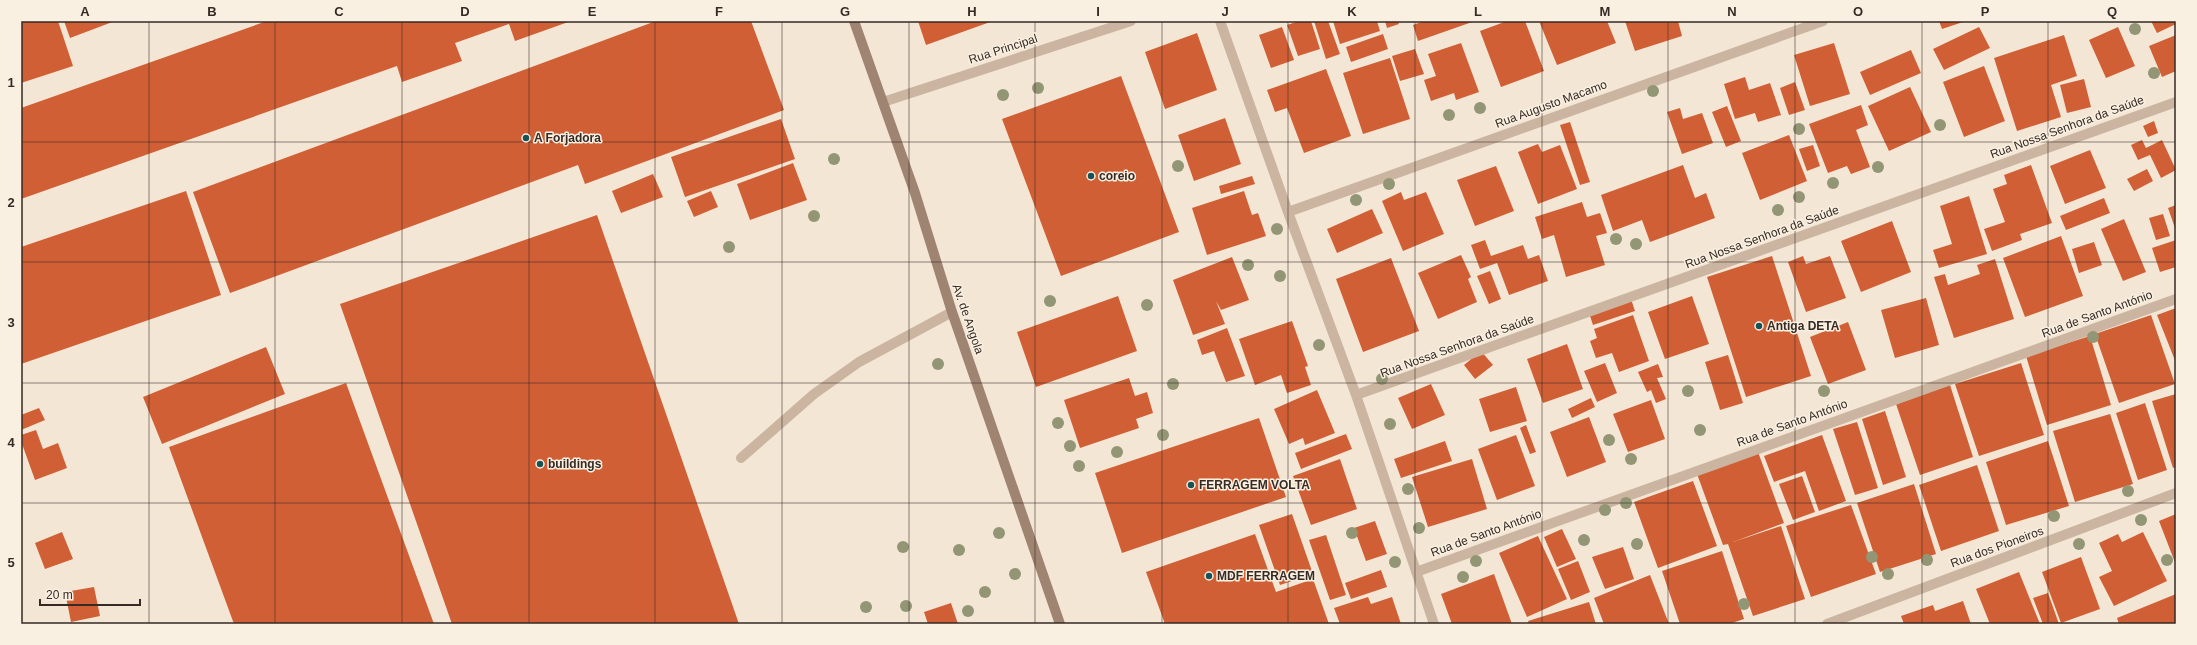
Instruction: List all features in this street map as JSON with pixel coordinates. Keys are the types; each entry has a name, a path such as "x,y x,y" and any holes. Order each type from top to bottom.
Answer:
{"main road":[{"name":"Av. de Angola","path":"854,21 915,193 952,312 1060,624"}],"street":[{"name":"Rua Principal","path":"883,102 1131,21"},
{"path":"1220,21 1288,212 1356,395 1434,624"},
{"name":"Rua Augusto Macamo","path":"1288,212 1823,21"},
{"name":"Rua Nossa Senhora da Saúde","path":"1356,395 2176,102"},
{"name":"Rua de Santo António","path":"1416,572 2176,300"},
{"path":"741,458 814,394 859,362 952,312"},
{"name":"Rua dos Pioneiros","path":"1827,624 2176,493"}],"building":[{"path":"21,21 58,21 73,66 21,83"},
{"path":"64,21 115,21 70,38"},
{"path":"267,21 571,21 515,41 509,24 455,43 462,61 402,82 397,66 21,199 21,108"},
{"name":"A Forjadora","path":"656,21 751,21 784,110 585,184 578,165 230,293 193,192"},
{"path":"918,21 993,21 926,45"},
{"path":"1299,21 1311,21 1320,49 1298,56 1287,25"},
{"path":"1314,21 1328,21 1340,54 1326,59"},
{"path":"1333,21 1377,21 1380,31 1340,44"},
{"path":"1385,21 1398,21 1399,24 1387,28"},
{"path":"1424,21 1475,21 1418,41 1413,25"},
{"path":"1507,21 1525,21 1544,71 1501,87 1480,31"},
{"path":"1539,21 1607,21 1616,43 1557,65"},
{"path":"1625,21 1678,21 1682,36 1635,51"},
{"path":"1939,21 1966,21 1942,29"},
{"path":"2151,21 2176,21 2176,24 2157,33"},
{"path":"1282,27 1294,60 1271,68 1259,35"},
{"path":"1979,27 1990,48 1944,70 1933,49"},
{"path":"2118,27 2135,66 2106,78 2089,40"},
{"path":"1197,33 1217,90 1165,109 1145,52"},
{"path":"1383,34 1388,49 1351,62 1346,47"},
{"path":"2064,35 2077,76 2051,85 2061,117 2017,131 1994,58"},
{"path":"2176,35 2176,71 2162,77 2149,46"},
{"path":"1461,43 1479,92 1456,100 1454,93 1431,101 1424,80 1436,76 1428,54"},
{"path":"1834,43 1850,94 1810,106 1794,55"},
{"path":"1415,49 1424,74 1400,81 1392,56"},
{"path":"1911,50 1921,73 1870,95 1860,72"},
{"path":"1390,58 1410,119 1363,134 1343,73"},
{"path":"1984,66 2005,121 1964,137 1943,82"},
{"path":"1326,69 1351,136 1304,153 1287,108 1275,112 1267,90"},
{"name":"coreio","path":"1121,76 1179,232 1061,276 1002,119"},
{"path":"1745,77 1749,90 1770,83 1781,115 1758,122 1755,113 1735,119 1724,84"},
{"path":"2084,79 2091,107 2067,113 2060,85"},
{"path":"1795,82 1805,110 1789,115 1780,88"},
{"path":"1910,87 1931,132 1889,151 1868,106"},
{"path":"1861,105 1868,125 1856,130 1870,167 1851,174 1847,166 1828,173 1809,124"},
{"path":"1727,106 1741,141 1726,147 1712,112"},
{"path":"1680,108 1683,119 1702,113 1713,143 1682,154 1667,112"},
{"path":"1225,118 1241,164 1194,181 1178,135"},
{"path":"781,119 795,159 685,197 671,157"},
{"path":"2154,121 2158,133 2148,137 2143,126"},
{"path":"1570,122 1590,182 1580,185 1560,125"},
{"path":"1789,135 1807,181 1760,200 1742,153"},
{"path":"2142,140 2146,148 2162,140 2176,170 2161,178 2150,155 2138,160 2131,145"},
{"path":"1538,144 1542,152 1560,145 1577,189 1538,204 1518,152"},
{"path":"1813,145 1820,166 1807,171 1799,149"},
{"path":"2090,150 2106,188 2065,204 2050,166"},
{"path":"793,163 807,200 750,220 737,184"},
{"path":"1683,165 1695,198 1706,193 1715,218 1650,242 1642,220 1613,231 1601,195"},
{"path":"2031,165 2052,223 2020,234 2022,240 1992,251 1984,229 2005,222 1993,189 2007,184 2004,175"},
{"path":"1496,166 1514,211 1475,226 1457,180"},
{"path":"2147,169 2153,181 2134,191 2127,179"},
{"path":"653,174 663,197 621,213 612,191"},
{"path":"1252,176 1255,184 1221,194 1219,186"},
{"path":"186,191 221,295 21,364 21,247"},
{"path":"711,191 718,207 694,217 687,201"},
{"path":"1244,191 1252,215 1258,213 1266,236 1207,255 1192,208"},
{"path":"1401,192 1404,200 1426,192 1444,234 1403,251 1382,201"},
{"path":"1969,196 1987,254 1939,268 1933,250 1952,244 1940,206"},
{"path":"2104,198 2110,213 2066,230 2060,216"},
{"path":"1582,202 1587,217 1600,213 1607,233 1596,236 1605,265 1566,277 1554,235 1542,239 1535,217"},
{"path":"2176,205 2176,231 2168,208"},
{"path":"1372,209 1383,233 1337,253 1327,229"},
{"path":"2163,214 2170,236 2156,240 2149,218"},
{"name":"buildings","path":"597,215 739,624 452,624 340,304"},
{"path":"2124,219 2146,272 2123,281 2101,229"},
{"path":"1892,221 1911,272 1861,292 1841,241"},
{"path":"2061,236 2083,296 2025,317 2003,258"},
{"path":"1485,240 1491,256 1523,245 1528,259 1539,255 1548,281 1509,295 1497,263 1480,269 1471,245"},
{"path":"2176,240 2176,267 2160,272 2152,248"},
{"path":"2094,242 2102,265 2079,273 2072,249"},
{"path":"1461,255 1471,277 1468,279 1477,302 1438,319 1418,273"},
{"name":"Antiga DETA","path":"1772,256 1811,376 1746,397 1707,277"},
{"path":"1803,256 1806,264 1830,256 1846,298 1806,312 1788,262"},
{"path":"1232,257 1249,300 1221,310 1216,301 1225,324 1193,335 1173,280"},
{"path":"1391,258 1419,331 1363,352 1336,279"},
{"path":"1995,259 2014,319 1954,338 1934,277 1945,274 1948,285 1980,274 1977,265"},
{"path":"1490,271 1501,299 1489,304 1477,276"},
{"path":"1118,296 1137,351 1036,387 1017,332"},
{"path":"1692,296 1709,344 1665,359 1648,312"},
{"path":"1926,298 1939,345 1895,358 1881,310"},
{"path":"1631,299 1635,311 1593,325 1589,313"},
{"path":"2176,308 2176,363 2157,315"},
{"path":"1633,315 1649,361 1619,372 1612,353 1596,358 1590,341 1597,338 1594,329"},
{"path":"2151,315 2175,384 2119,403 2095,334"},
{"path":"1292,321 1308,366 1305,367 1311,385 1287,393 1281,375 1255,385 1239,339"},
{"path":"1848,322 1866,370 1828,384 1810,337"},
{"path":"1227,328 1245,376 1226,382 1214,351 1202,355 1197,340"},
{"path":"2090,336 2111,405 2047,425 2026,356"},
{"path":"1567,344 1583,389 1543,403 1527,359"},
{"path":"266,347 285,394 162,444 143,397"},
{"path":"1481,351 1493,365 1475,379 1464,365"},
{"path":"1728,355 1743,403 1720,410 1705,362"},
{"path":"1605,363 1617,393 1597,402 1584,371"},
{"path":"2021,363 2044,435 1979,456 1955,384"},
{"path":"1658,364 1663,377 1657,378 1666,399 1656,403 1651,390 1647,392 1638,372"},
{"path":"1129,378 1135,396 1147,392 1153,413 1136,419 1139,428 1080,448 1064,400"},
{"path":"346,383 434,624 234,624 169,447"},
{"path":"1431,384 1445,415 1412,429 1398,398"},
{"path":"1950,385 1973,457 1920,475 1896,404"},
{"path":"1516,387 1527,421 1490,432 1479,399"},
{"path":"1317,390 1335,433 1305,445 1303,438 1289,444 1274,409"},
{"path":"2176,394 2176,467 2173,468 2152,401"},
{"path":"1591,398 1595,407 1572,418 1568,409"},
{"path":"1651,400 1665,439 1628,452 1613,414"},
{"path":"2145,403 2167,470 2138,480 2116,413"},
{"path":"39,408 45,420 21,430 21,415"},
{"path":"1885,411 1906,477 1883,485 1862,419"},
{"path":"2110,414 2133,484 2075,502 2053,431"},
{"path":"1589,417 1606,462 1567,477 1550,432"},
{"name":"FERRAGEM VOLTA","path":"1259,418 1286,497 1122,553 1095,473"},
{"path":"1857,422 1878,488 1855,495 1833,429"},
{"path":"1526,425 1536,452 1530,454 1520,428"},
{"path":"36,430 43,449 58,443 67,468 35,480 21,441 21,435"},
{"path":"1346,434 1352,449 1301,469 1295,453"},
{"path":"1516,435 1535,486 1497,500 1478,449"},
{"path":"1822,435 1846,501 1819,511 1805,471 1774,482 1764,456"},
{"path":"1445,441 1452,461 1401,478 1394,459"},
{"path":"2048,441 2069,506 2006,525 1986,462"},
{"path":"1758,452 1784,523 1733,542 1781,526 1805,599 1753,616 1728,544 1723,545 1697,474"},
{"path":"1340,459 1357,509 1311,525 1293,476"},
{"path":"1472,459 1487,509 1428,527 1412,477"},
{"path":"1977,465 1999,531 1941,551 1919,485"},
{"path":"1802,476 1815,512 1793,520 1779,484"},
{"path":"1693,481 1717,546 1658,568 1634,502"},
{"path":"1914,484 1936,554 1880,572 1857,503"},
{"path":"1851,505 1876,574 1811,597 1786,526"},
{"path":"1292,514 1313,574 1280,585 1259,525"},
{"path":"2176,514 2176,565 2159,521"},
{"path":"1375,521 1387,554 1366,561 1354,528"},
{"path":"1562,529 1576,559 1557,567 1544,537"},
{"path":"62,532 73,559 45,569 35,543"},
{"path":"2143,532 2167,581 2114,606 2099,577 2112,571 2099,543 2118,534 2122,542"},
{"name":"MDF FERRAGEM","path":"1255,534 1276,592 1313,579 1329,624 1165,624 1146,572"},
{"path":"1326,535 1346,595 1330,600 1309,540"},
{"path":"1538,536 1567,599 1527,617 1499,553"},
{"path":"1623,547 1634,579 1605,589 1592,557"},
{"path":"1722,551 1744,619 1729,624 1680,624 1662,571"},
{"path":"2081,557 2100,609 2061,623 2042,572"},
{"path":"1578,561 1590,592 1571,600 1558,569"},
{"path":"1381,570 1387,587 1351,599 1345,583"},
{"path":"2019,572 2040,624 1990,624 1976,589"},
{"path":"1494,574 1512,624 1452,624 1441,594"},
{"path":"1650,575 1669,624 1604,624 1594,598"},
{"path":"94,587 100,616 71,622 65,592"},
{"path":"2048,593 2059,624 2043,624 2033,598"},
{"path":"2176,594 2176,624 2119,624 2117,618"},
{"path":"1368,597 1371,604 1392,597 1401,624 1340,624 1334,608"},
{"path":"1963,601 1971,624 1904,624 1901,616 1933,605 1935,611"},
{"path":"1589,602 1596,624 1529,624 1528,621"},
{"path":"951,603 958,624 928,624 924,612"}],"place":[{"name":"A Forjadora","path":"526,138"},
{"name":"coreio","path":"1091,176"},
{"name":"Antiga DETA","path":"1759,326"},
{"name":"buildings","path":"540,464"},
{"name":"FERRAGEM VOLTA","path":"1191,485"},
{"name":"MDF FERRAGEM","path":"1209,576"}]}
